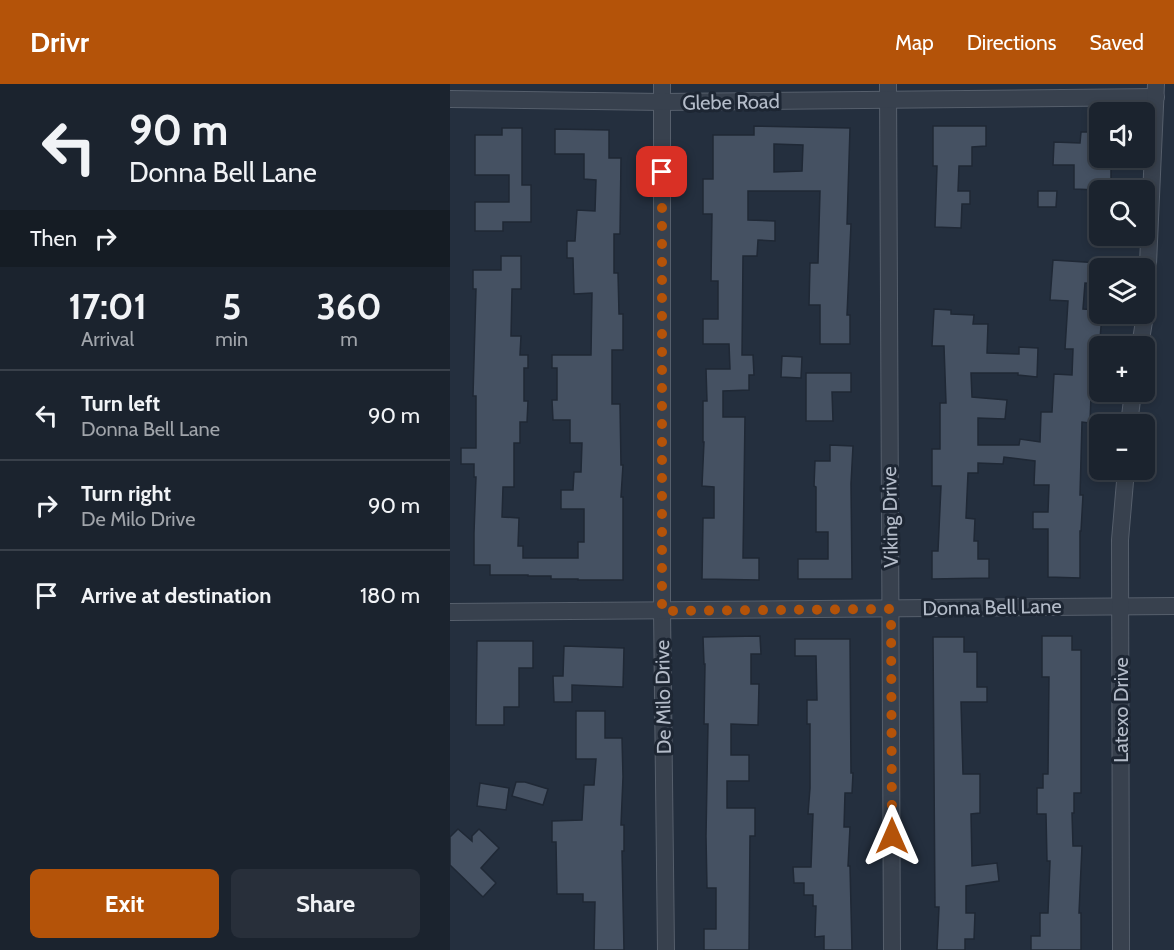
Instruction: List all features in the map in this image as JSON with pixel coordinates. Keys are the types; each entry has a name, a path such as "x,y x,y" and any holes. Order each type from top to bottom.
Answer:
{"street":[{"name":"De Milo Drive","path":"662,84 662,611 666,950"},
{"name":"Glebe Road","path":"450,99 662,102 888,92 1156,91"},
{"path":"1142,336 1146,309 1156,91"},
{"name":"Viking Drive","path":"888,92 892,950"},
{"name":"Latexo Drive","path":"1121,950 1120,540 1125,480"},
{"name":"Donna Bell Lane","path":"450,612 1174,606"}],"building":[{"path":"754,126 850,128 847,224 851,224 847,315 850,315 850,344 820,344 820,305 809,305 810,263 818,263 820,191 748,191 748,220 775,221 775,241 758,240 757,256 743,256 742,355 753,355 754,375 749,375 749,390 723,391 723,417 745,417 743,558 759,558 759,580 702,579 703,518 714,518 714,487 702,486 703,401 707,401 706,369 730,369 729,344 703,344 703,319 718,319 718,281 711,281 712,214 703,214 703,179 713,179 713,135 754,135","holes":["774,144 803,145 802,171 774,172"]},
{"path":"933,126 986,126 986,146 972,147 972,166 959,166 958,191 970,191 970,204 962,204 961,228 935,227 937,166 933,166"},
{"path":"502,128 522,128 522,185 531,185 531,222 503,222 503,231 475,231 475,202 509,202 509,175 475,175 475,135 502,135"},
{"path":"555,129 609,130 609,158 621,158 620,234 614,234 614,273 618,273 619,314 623,314 623,350 612,350 612,404 620,404 621,465 623,465 621,497 623,497 623,580 490,575 490,565 474,565 476,477 474,477 474,464 461,464 461,448 476,448 476,396 473,396 476,289 473,289 473,270 501,270 501,256 521,256 521,289 512,289 511,336 521,336 520,355 528,355 528,368 524,368 524,401 528,401 527,422 520,422 520,443 514,443 514,487 503,487 502,517 519,518 518,546 523,546 523,558 578,558 578,542 584,542 584,509 561,509 561,490 573,490 574,472 581,472 582,443 570,443 570,420 553,420 552,400 557,400 557,368 552,368 552,355 591,355 592,293 574,294 573,258 567,258 567,241 575,241 577,210 595,211 596,180 584,179 584,154 555,154"},
{"path":"1081,132 1089,132 1089,168 1111,168 1111,180 1089,180 1089,190 1074,189 1074,165 1053,165 1054,142 1080,143"},
{"path":"1038,191 1057,191 1056,207 1038,207"},
{"path":"1053,260 1089,262 1089,283 1085,283 1083,309 1089,309 1089,324 1101,324 1100,336 1089,336 1090,414 1089,423 1082,422 1080,495 1083,495 1080,578 1048,577 1048,529 1033,529 1033,512 1048,512 1049,485 1034,485 1035,461 1004,457 1003,464 978,463 978,473 968,473 966,518 975,519 974,541 978,541 978,559 989,559 989,578 932,579 932,551 938,551 941,486 932,486 932,449 940,449 940,403 946,403 944,346 932,346 934,309 951,310 951,314 974,315 973,324 988,324 987,353 1019,354 1019,347 1038,348 1037,377 1018,375 1018,373 971,373 972,397 1007,400 1005,419 978,418 978,445 1019,445 1020,439 1040,442 1041,412 1052,412 1054,374 1072,375 1073,349 1065,349 1068,301 1050,300"},
{"path":"782,356 802,357 801,378 781,377"},
{"path":"806,373 851,373 851,392 832,392 833,421 806,421"},
{"path":"830,445 853,446 852,579 798,579 798,559 828,559 828,532 816,532 816,487 814,486 815,461 830,461"},
{"path":"760,636 761,654 751,654 751,684 759,684 758,725 731,724 731,755 749,755 749,781 727,781 727,808 755,808 755,836 750,836 749,950 704,950 704,929 716,929 716,888 707,888 708,724 704,724 703,637"},
{"path":"1042,636 1072,636 1072,650 1081,650 1081,793 1074,793 1074,813 1072,813 1073,846 1082,846 1079,913 1081,913 1081,950 1031,950 1031,936 1040,936 1040,913 1048,913 1050,861 1047,861 1046,814 1037,814 1037,788 1043,788 1043,774 1048,774 1049,677 1042,677"},
{"path":"933,637 964,637 964,652 977,652 977,687 987,687 987,702 961,702 963,774 980,774 980,813 971,814 972,866 997,863 999,881 966,886 966,913 975,913 974,939 965,939 965,950 937,950 939,907 935,907"},
{"path":"795,639 850,639 851,773 853,773 852,793 845,793 844,827 850,827 848,866 850,866 852,950 824,950 824,936 815,937 816,906 813,906 813,895 804,895 804,883 794,883 793,867 811,867 813,814 808,814 810,724 807,724 807,700 817,700 816,656 795,656"},
{"path":"477,641 533,641 533,668 519,668 519,707 504,707 504,725 476,725"},
{"path":"564,646 624,648 623,687 572,685 572,702 554,702 553,676 563,676"},
{"path":"576,711 605,711 605,738 622,738 621,825 624,825 624,851 622,851 624,950 594,950 595,902 583,902 583,894 557,894 556,842 552,842 552,821 582,820 584,785 594,785 596,759 576,759"},
{"path":"516,782 525,782 548,789 543,805 512,796"},
{"path":"480,783 509,788 506,810 477,806"},
{"path":"458,829 472,841 472,836 479,829 499,848 481,868 496,883 483,897 450,865 450,837"}],"route":[{"path":"662,172 662,611 891,609 892,836"}]}
